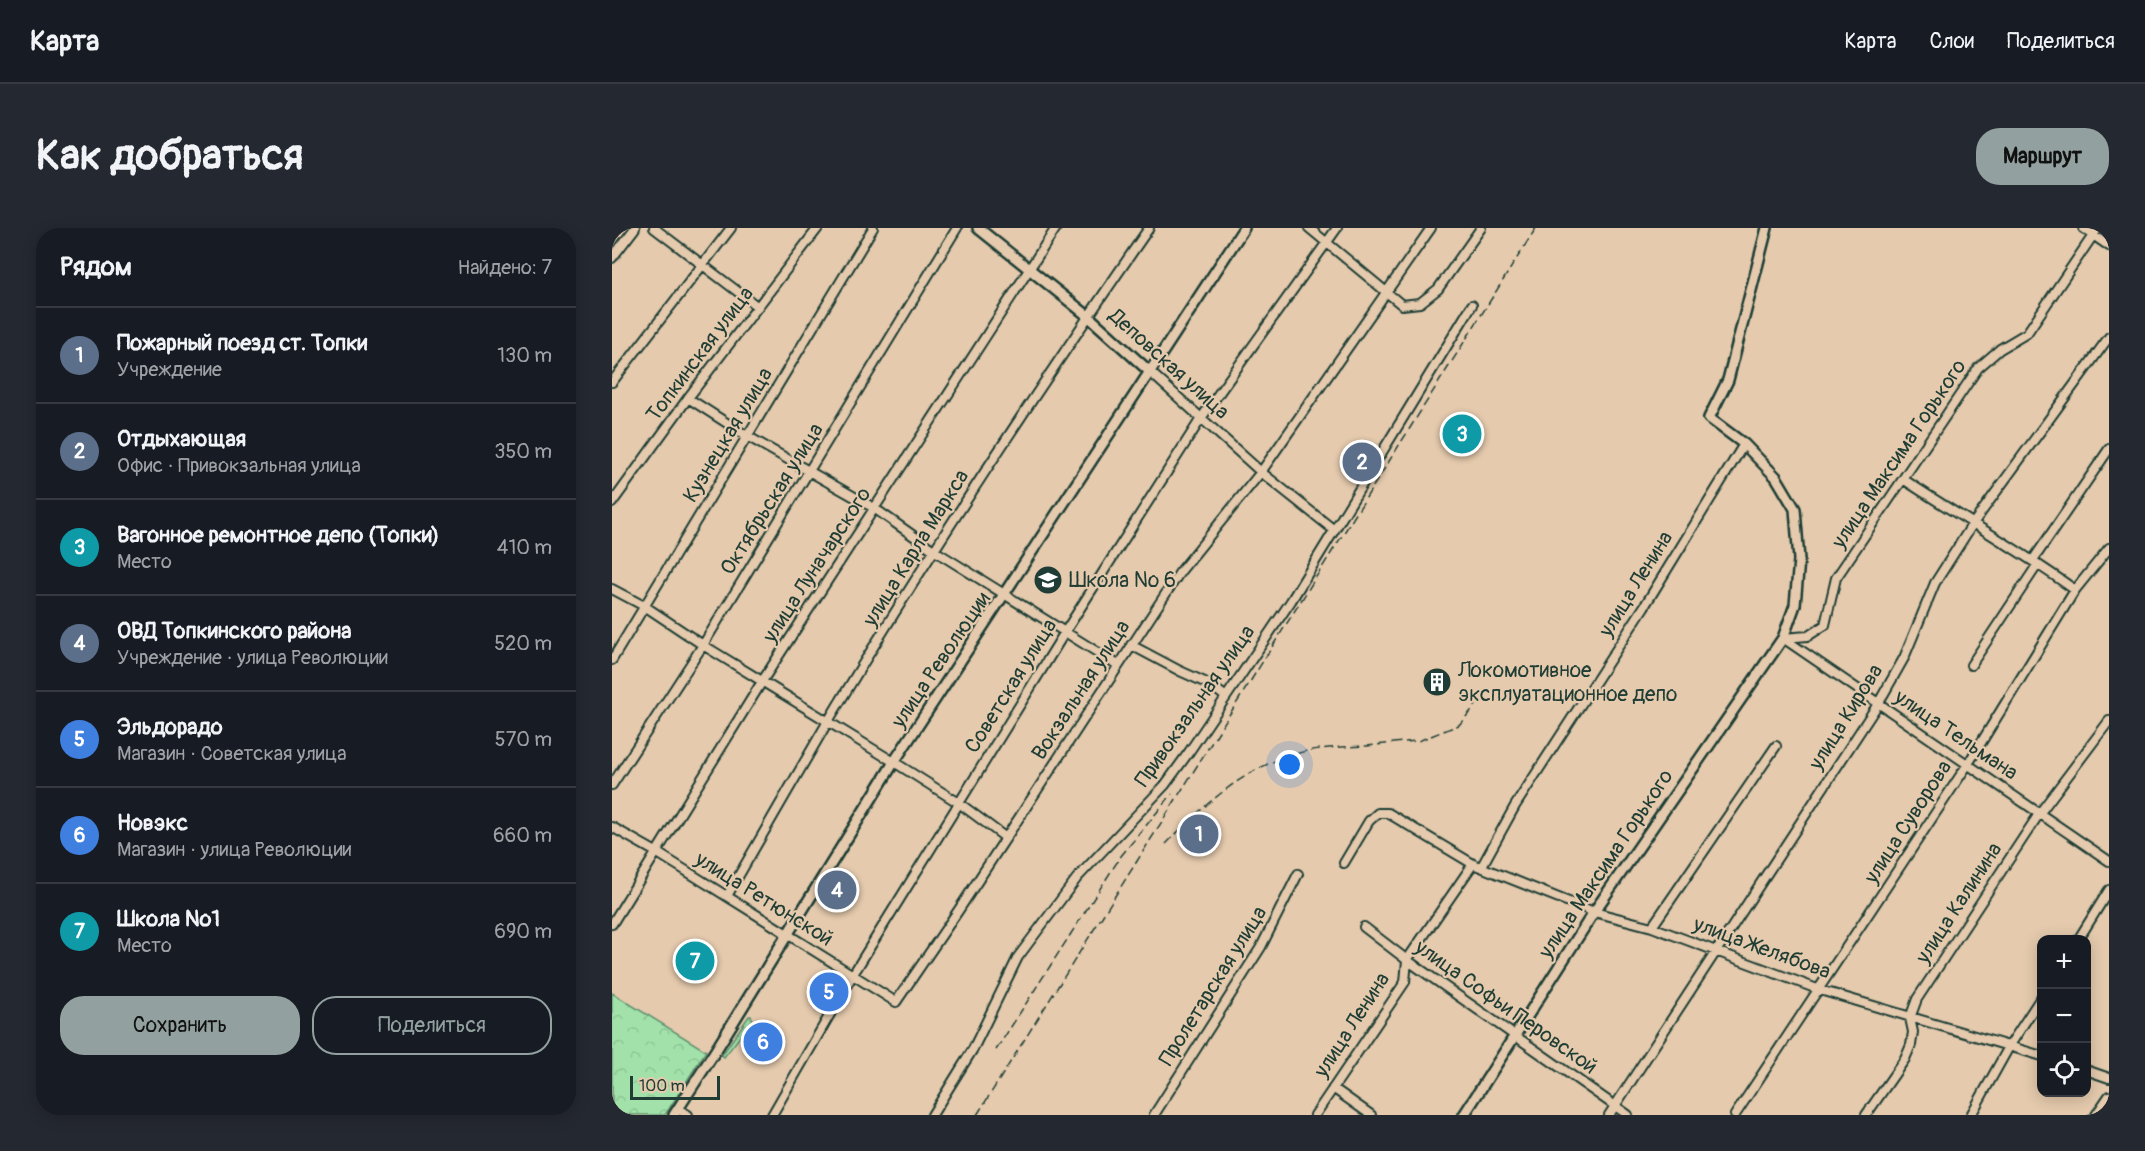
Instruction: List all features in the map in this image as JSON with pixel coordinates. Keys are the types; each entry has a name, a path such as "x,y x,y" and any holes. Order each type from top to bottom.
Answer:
{"street":[{"path":"612,258 635,228"},
{"path":"654,228 758,307"},
{"path":"612,382 730,228"},
{"name":"Топкинская улица","path":"612,503 688,398 818,228"},
{"name":"Кузнецкая улица","path":"612,660 873,228"},
{"name":"Октябрьская улица","path":"612,785 703,645 957,228"},
{"name":"Деповская улица","path":"978,228 1088,316 1261,472 1334,530"},
{"name":"улица Луначарского","path":"612,924 763,680 1056,228"},
{"name":"улица Карла Маркса","path":"727,896 828,722 935,551 1088,316 1149,228"},
{"name":"улица Революции","path":"676,1112 894,762 1244,228"},
{"path":"1309,228 1402,305 1420,303 1438,289 1481,228"},
{"name":"Советская улица","path":"772,1115 852,976 1065,632 1202,417 1337,228"},
{"name":"Вокзальная улица","path":"896,1002 1180,572 1261,472 1431,228"},
{"name":"улица Максима Горького","path":"1464,1115 1594,912 1783,638 1795,605 1799,560 1795,509 1776,477 1744,444 1709,418 1728,380 1767,228"},
{"path":"2083,228 2096,231 2109,246"},
{"name":"улица Максима Горького","path":"1783,638 1809,636 1825,625 1836,579 1978,368 2000,349 2027,333 2096,231"},
{"name":"Привокзальная улица","path":"932,1115 973,1048 1018,957 1077,878 1165,785 1290,601 1472,305"},
{"name":"улица Кирова","path":"1609,1115 1878,704 1904,658 1935,583 1972,525 2109,338"},
{"path":"688,398 747,436 874,508 935,551 1118,665"},
{"name":"улица Ленина","path":"1315,1115 1405,982 1407,960 1478,865 1631,627 1744,444"},
{"path":"1971,665 2109,448"},
{"path":"1903,479 1972,525 2036,562 2075,590"},
{"name":"улица Суворова","path":"1736,1115 1968,764 2075,590 2109,548"},
{"path":"612,589 646,607 703,645 959,803 1006,838"},
{"name":"улица Тельмана","path":"1783,638 2109,861"},
{"path":"1131,645 1209,684 1226,697"},
{"name":"улица Калинина","path":"1866,1115 1905,1059 1913,1032 1910,1018 1917,999 2039,814 2109,721"},
{"path":"1652,927 1776,746"},
{"name":"улица Желябова","path":"1344,863 1369,821 1378,813 1388,813 1478,865 1594,912 1652,927 1820,990 2037,1054"},
{"name":"улица Ретюнской","path":"612,827 896,1002"},
{"name":"Пролетарская улица","path":"1154,1115 1261,947 1298,874"},
{"path":"2081,935 2109,890"},
{"name":"улица Софьи Перовской","path":"1364,927 1407,960 1628,1115"},
{"path":"1971,1115 2037,1004"},
{"path":"2091,1072 2109,1078"},
{"path":"1333,1088 1371,1115"},
{"path":"2096,1115 2109,1096"},
{"path":"676,1112 688,1115"}],"green space":[{"path":"612,993 706,1051 665,1115 612,1115"},
{"path":"749,1016 753,1020 724,1057 722,1055"}],"railway":[{"path":"977,1115 1536,228"},
{"path":"1166,844 1213,800 1247,775 1266,765 1307,751 1418,741 1459,725 1476,705"},
{"path":"996,1050 1121,856 1172,794"}],"place":[{"name":"Вагонное ремонтное депо (Топки)","path":"1462,434"},
{"name":"Отдыхающая","path":"1362,462"},
{"name":"Школа № 6","path":"1048,580"},
{"name":"Локомотивное эксплуатационное депо","path":"1437,682"},
{"name":"Пожарный поезд ст. Топки","path":"1199,834"},
{"name":"ОВД Топкинского района","path":"837,890"},
{"name":"Школа №1","path":"695,961"},
{"name":"Эльдорадо","path":"829,992"},
{"name":"Новэкс","path":"763,1042"}]}
